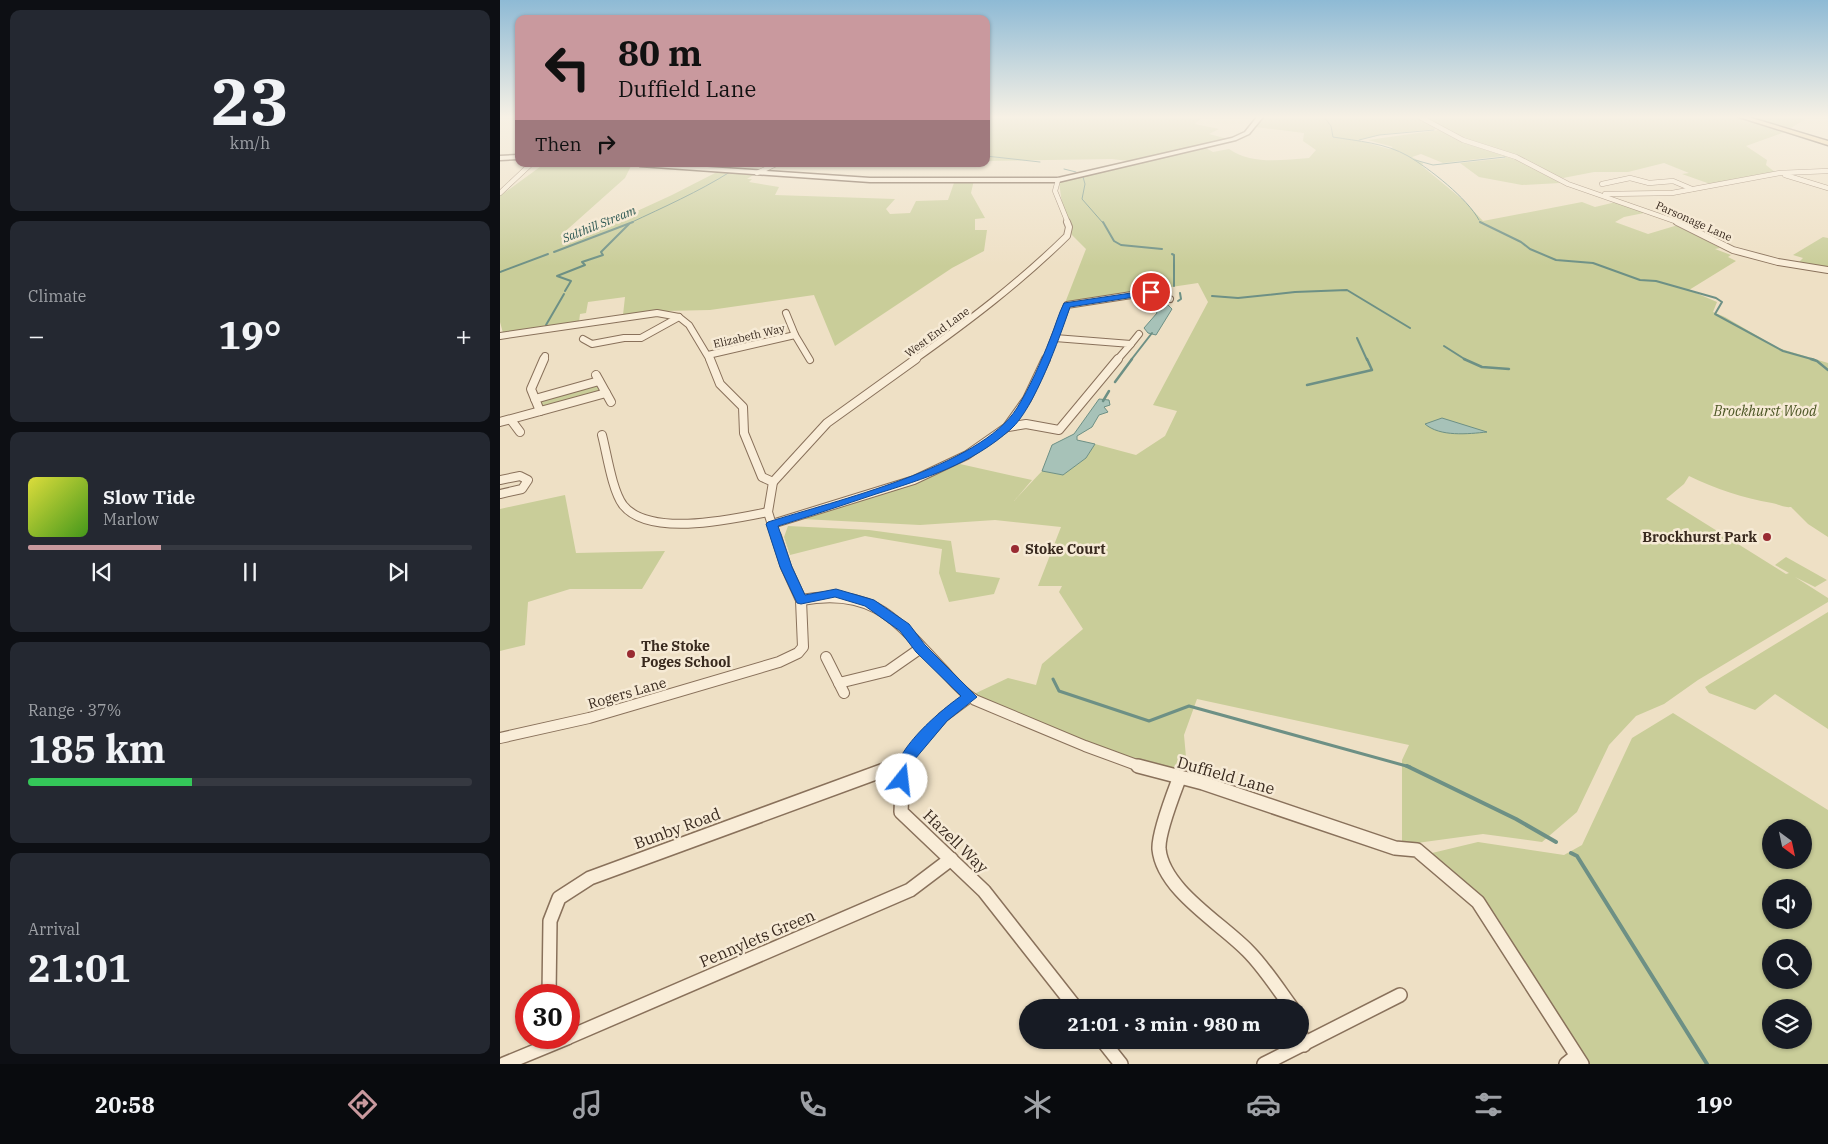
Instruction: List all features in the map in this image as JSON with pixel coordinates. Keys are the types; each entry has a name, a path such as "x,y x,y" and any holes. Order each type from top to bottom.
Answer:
{"main road":[{"path":"709,167 756,173 891,181 1058,180 1115,167"}],"street":[{"path":"500,193 528,167"},
{"path":"756,173 769,167"},
{"name":"Parsonage Lane","path":"1533,167 1553,178 1589,192 1674,220 1733,250 1778,262 1828,270"},
{"path":"1589,192 1626,195 1695,190 1780,174 1828,171"},
{"path":"1780,174 1828,188"},
{"path":"1602,184 1610,185 1630,178 1650,183 1672,181 1695,190"},
{"name":"West End Lane","path":"773,482 826,423 970,321 1026,276 1067,236 1069,227 1055,191 1058,180"},
{"path":"772,524 924,475 960,460 1008,426 1022,408 1055,338 1067,305 1151,292 1167,296"},
{"path":"500,336 657,313 679,317 689,324 708,355 720,384 743,407 744,433 762,477 773,482"},
{"name":"Elizabeth Way","path":"786,314 795,336 810,360"},
{"path":"583,340 592,344 624,338 642,338 679,317"},
{"path":"1008,426 1026,424 1058,430 1139,334"},
{"name":"Elizabeth Way","path":"708,355 795,336"},
{"path":"1055,338 1131,344"},
{"path":"540,411 531,389 541,370 544,356"},
{"path":"534,399 598,378 611,402"},
{"path":"500,422 606,393"},
{"path":"511,420 520,432"},
{"path":"602,435 623,506 640,518 668,524 722,521 768,512"},
{"path":"500,480 520,476 528,480 522,489 500,494"},
{"name":"Rogers Lane","path":"500,738 594,716 789,658 803,647 801,600 786,567 768,512 773,482"},
{"name":"Duffield Lane","path":"801,600 836,593 869,603 904,628 921,648 970,697 1066,739 1179,779 1203,783 1395,848 1417,850 1478,902 1575,1061"},
{"path":"826,657 841,688 888,671 921,648"},
{"path":"903,763 942,717 970,697"},
{"name":"Hazell Way","path":"903,763 901,812 984,891 1069,999"},
{"name":"Bunby Road","path":"549,984 550,921 559,898 590,878 903,763"},
{"path":"1179,779 1168,810 1159,848 1168,875 1206,916 1248,951 1285,999"},
{"name":"Pennylets Green","path":"580,1031 910,890 951,859"},
{"path":"1309,1036 1400,995"},
{"name":"Pennylets Green","path":"504,1064 538,1049"},
{"path":"1109,1049 1121,1064"},
{"path":"1264,1064 1287,1049"}],"green space":[{"path":"540,167 630,167 625,178 560,236 609,224 719,171 755,174 747,179 752,179 749,182 779,187 775,195 895,199 886,209 890,214 910,213 916,201 948,200 955,180 974,180 971,193 985,218 975,219 975,230 987,230 984,251 952,268 835,346 814,295 710,310 664,311 623,315 625,297 588,302 586,313 580,314 579,322 503,333 500,322 500,196"},
{"name":"Brockhurst Wood","path":"1123,167 1423,167 1463,200 1483,221 1582,202 1595,207 1616,202 1644,211 1644,213 1624,217 1615,222 1648,234 1678,225 1720,248 1715,249 1731,255 1728,257 1736,261 1689,290 1717,302 1713,312 1778,348 1828,363 1828,537 1808,524 1791,507 1740,496 1689,476 1684,484 1666,499 1786,574 1789,573 1775,565 1786,557 1827,580 1815,587 1795,577 1828,598 1828,602 1698,680 1664,704 1636,716 1609,745 1577,812 1542,842 1483,834 1402,845 1402,760 1409,745 1197,699 1184,735 1187,768 1182,776 1068,737 974,694 1008,678 1036,685 1042,664 1083,629 1059,592 1062,586 1038,586 1061,527 995,520 920,525 802,519 874,497 960,464 1032,480 1014,501 1042,471 1063,475 1086,458 1095,444 1136,455 1165,436 1177,411 1153,405 1208,302 1198,283 1065,303 1086,249 1072,235 1063,211 1059,182"},
{"path":"1465,167 1530,167 1560,183 1522,185 1479,177"},
{"path":"1533,167 1649,167 1628,172 1594,172 1563,178"},
{"path":"1673,167 1768,167 1776,173 1713,185 1682,174 1689,173"},
{"path":"1823,237 1828,238 1828,269 1798,263 1803,258 1793,255"},
{"path":"589,385 598,386 601,389 596,394 554,406 542,406 539,401"},
{"path":"565,495 576,553 665,551 642,589 570,589 528,602 525,645 500,651 500,509"},
{"path":"788,526 869,530 951,541 956,572 1000,578 994,594 949,602 939,573 942,549 865,536 790,555 784,537"},
{"path":"1828,612 1828,729 1775,694 1755,710 1709,693 1705,687"},
{"path":"1673,713 1828,810 1828,1064 1588,1064 1497,917 1462,879 1432,853 1478,842 1564,855 1582,845 1632,738"}],"shaded area":[{"path":"1166,303 1172,309 1156,335 1148,333 1144,328 1157,313 1153,306"},
{"path":"1099,399 1109,400 1110,405 1104,407 1108,412 1099,415 1092,427 1077,436 1077,440 1095,444 1086,458 1063,475 1042,471 1052,445 1074,434"},
{"path":"1442,418 1487,432 1446,433 1425,424"}],"waterway":[{"path":"1424,167 1457,194 1479,220"},
{"path":"1064,169 1076,172"},
{"name":"Salthill Stream","path":"630,223 693,193 730,172"},
{"path":"1083,177 1085,184 1082,199 1103,223"},
{"name":"Salthill Stream","path":"554,252 633,222"},
{"path":"1103,222 1114,241 1121,245 1162,249"},
{"path":"1483,223 1480,222 1521,242 1530,249 1556,260 1593,263 1640,280 1656,281 1716,298 1722,302 1715,314 1783,351 1815,360"},
{"path":"565,291 571,281 557,276 585,265 582,262 603,255 601,252 629,224"},
{"name":"Salthill Stream","path":"500,272 548,254"},
{"path":"1172,254 1174,255 1174,286"},
{"path":"1212,296 1238,298 1295,292 1347,290 1410,328"},
{"path":"1178,301 1181,299 1180,293"},
{"path":"546,325 564,294"},
{"path":"1131,360 1152,333"},
{"path":"1357,338 1367,360"},
{"path":"1444,346 1465,360"},
{"path":"1115,382 1132,359"},
{"path":"1307,385 1372,370 1367,359"},
{"path":"1811,359 1817,361 1828,370"},
{"path":"1465,360 1482,367 1509,369"},
{"path":"1103,401 1109,391"},
{"path":"1053,679 1059,691 1149,721 1189,706 1408,766"},
{"path":"1408,766 1516,819 1556,842"},
{"path":"1571,853 1577,856 1707,1064"}],"place":[{"name":"Brockhurst Park","path":"1767,537"},
{"name":"Stoke Court","path":"1015,549"},
{"name":"The Stoke Poges School","path":"631,654"}],"route":[{"path":"902,780 903,763 942,717 970,697 921,648 904,628 869,603 836,593 816,595 801,600 794,580 786,567 772,524 880,490 960,460 1008,426 1022,408 1048,355 1067,305 1151,292"}]}
